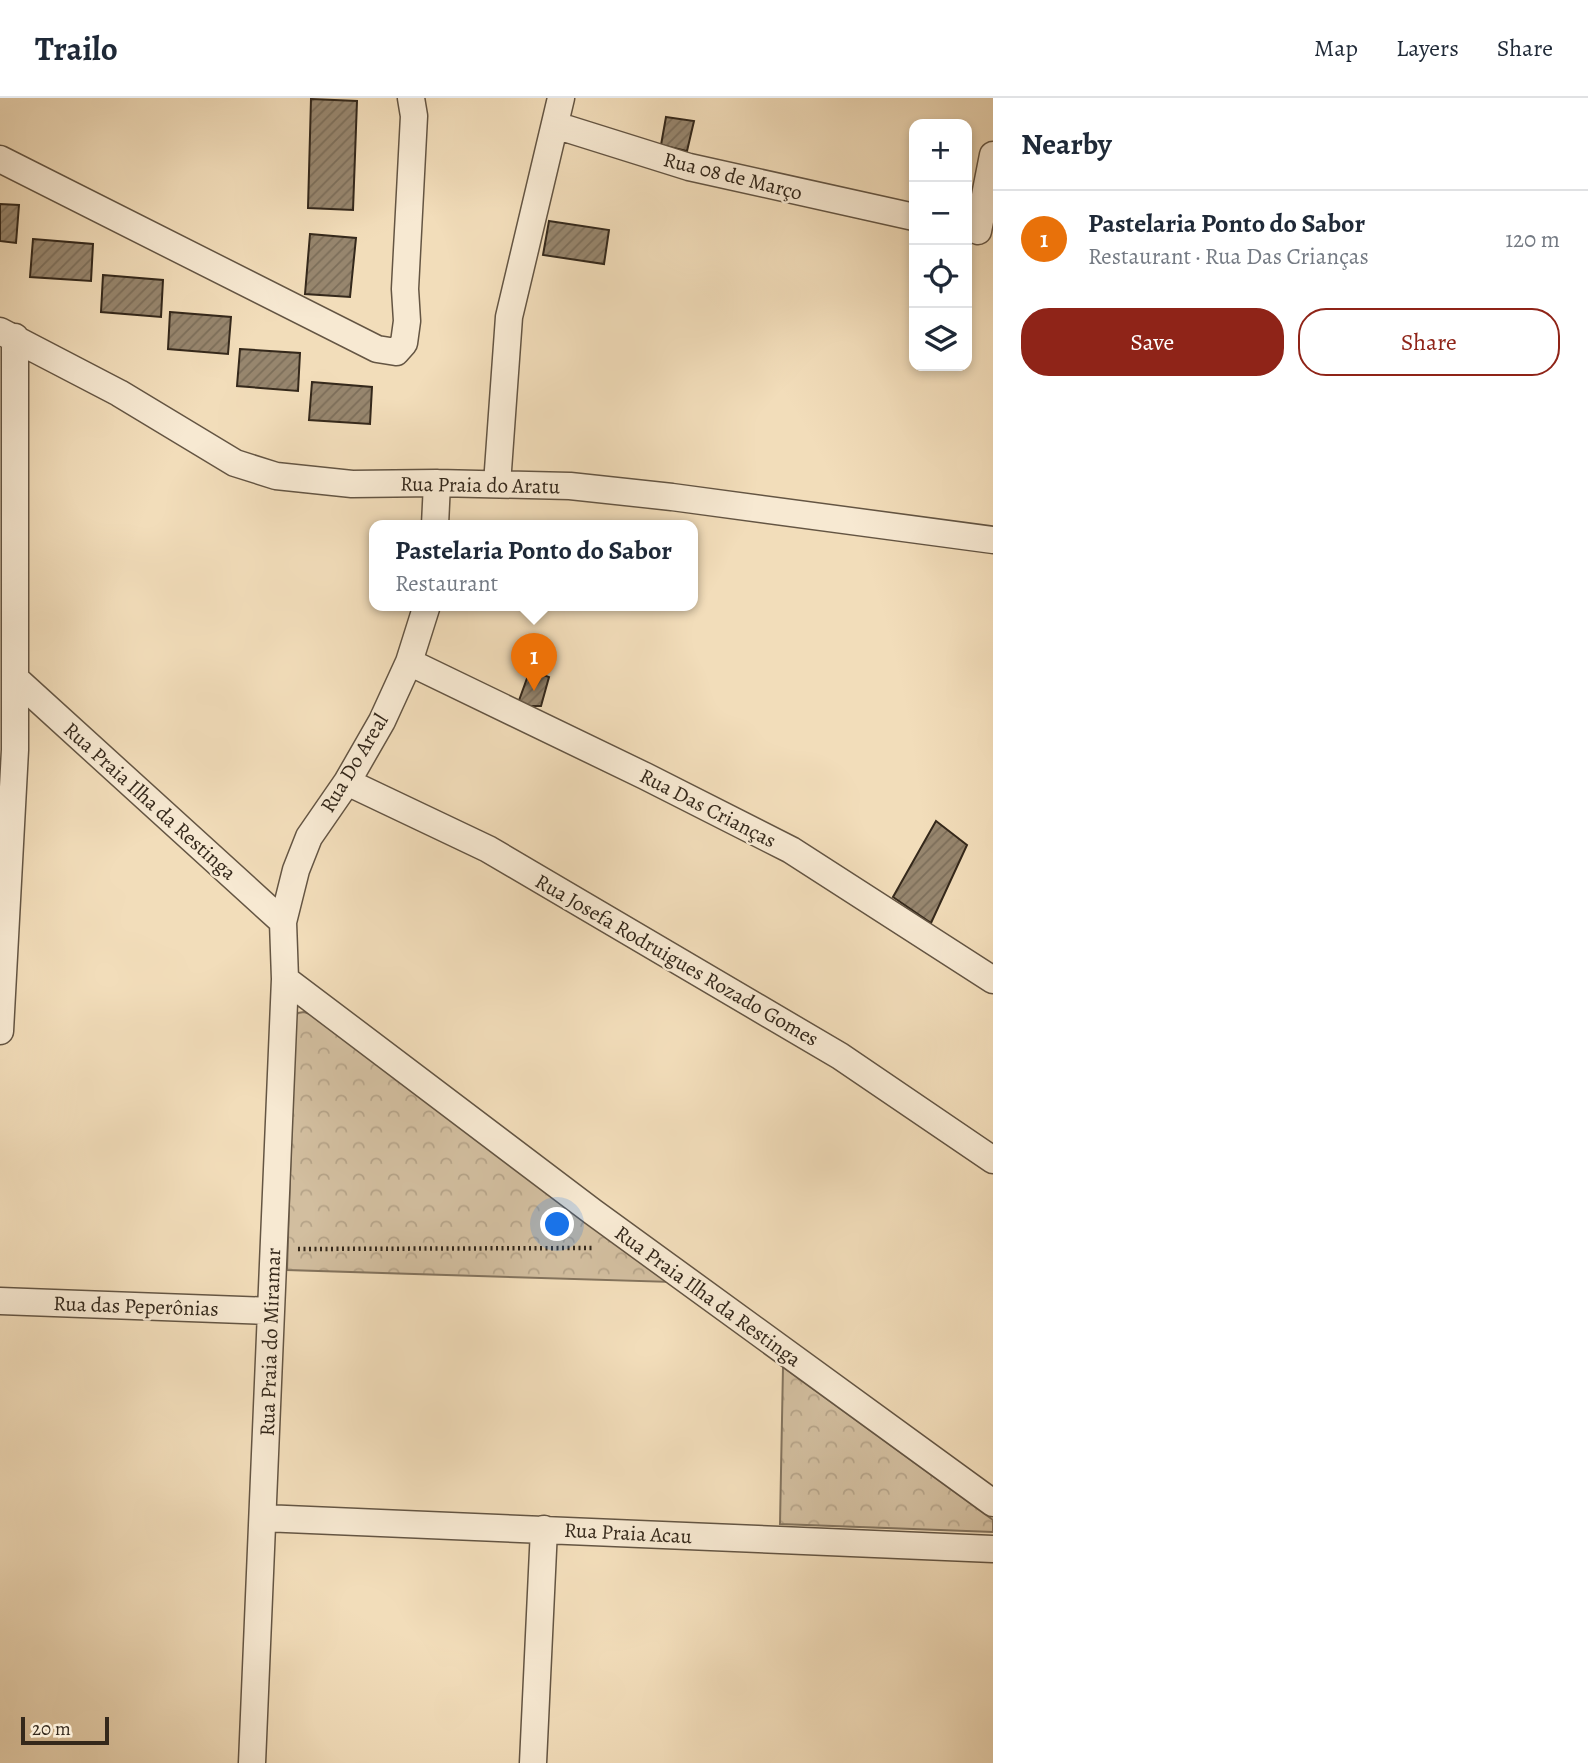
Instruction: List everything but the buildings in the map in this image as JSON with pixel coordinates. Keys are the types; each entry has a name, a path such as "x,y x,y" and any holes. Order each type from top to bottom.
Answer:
{"street":[{"path":"0,159 377,349 396,352 404,343 407,321 405,289 414,116 411,98"},
{"path":"497,484 509,317 561,98"},
{"name":"Rua 08 de Março","path":"555,125 689,167 909,216"},
{"path":"979,232 993,155"},
{"path":"0,1031 16,750 17,680 8,515 8,334"},
{"name":"Rua Praia do Aratu","path":"8,334 119,393 235,463 276,476 339,483 570,486 993,540"},
{"path":"435,520 437,483"},
{"name":"Rua Do Areal","path":"283,922 296,870 309,837 347,782 382,721 409,662 425,611"},
{"name":"Rua Das Crianças","path":"409,662 791,850 993,980"},
{"name":"Rua Praia Ilha da Restinga","path":"17,680 283,922"},
{"name":"Rua Josefa Rodruigues Rozado Gomes","path":"347,782 499,856 840,1056 993,1160"},
{"name":"Rua Praia do Miramar","path":"252,1763 285,979 283,922"},
{"name":"Rua Praia Ilha da Restinga","path":"285,979 643,1248 993,1503"},
{"name":"Rua das Peperônias","path":"0,1301 271,1311"},
{"name":"Rua Praia Acau","path":"263,1518 993,1549"},
{"path":"533,1763 544,1529"}],"path":[{"path":"273,1249 643,1248"}],"green space":[{"path":"304,1012 671,1282 287,1270 295,1018 298,1013"},
{"path":"783,1367 993,1520 993,1532 780,1524"}],"place":[{"name":"Pastelaria Ponto do Sabor","path":"534,691"}]}
